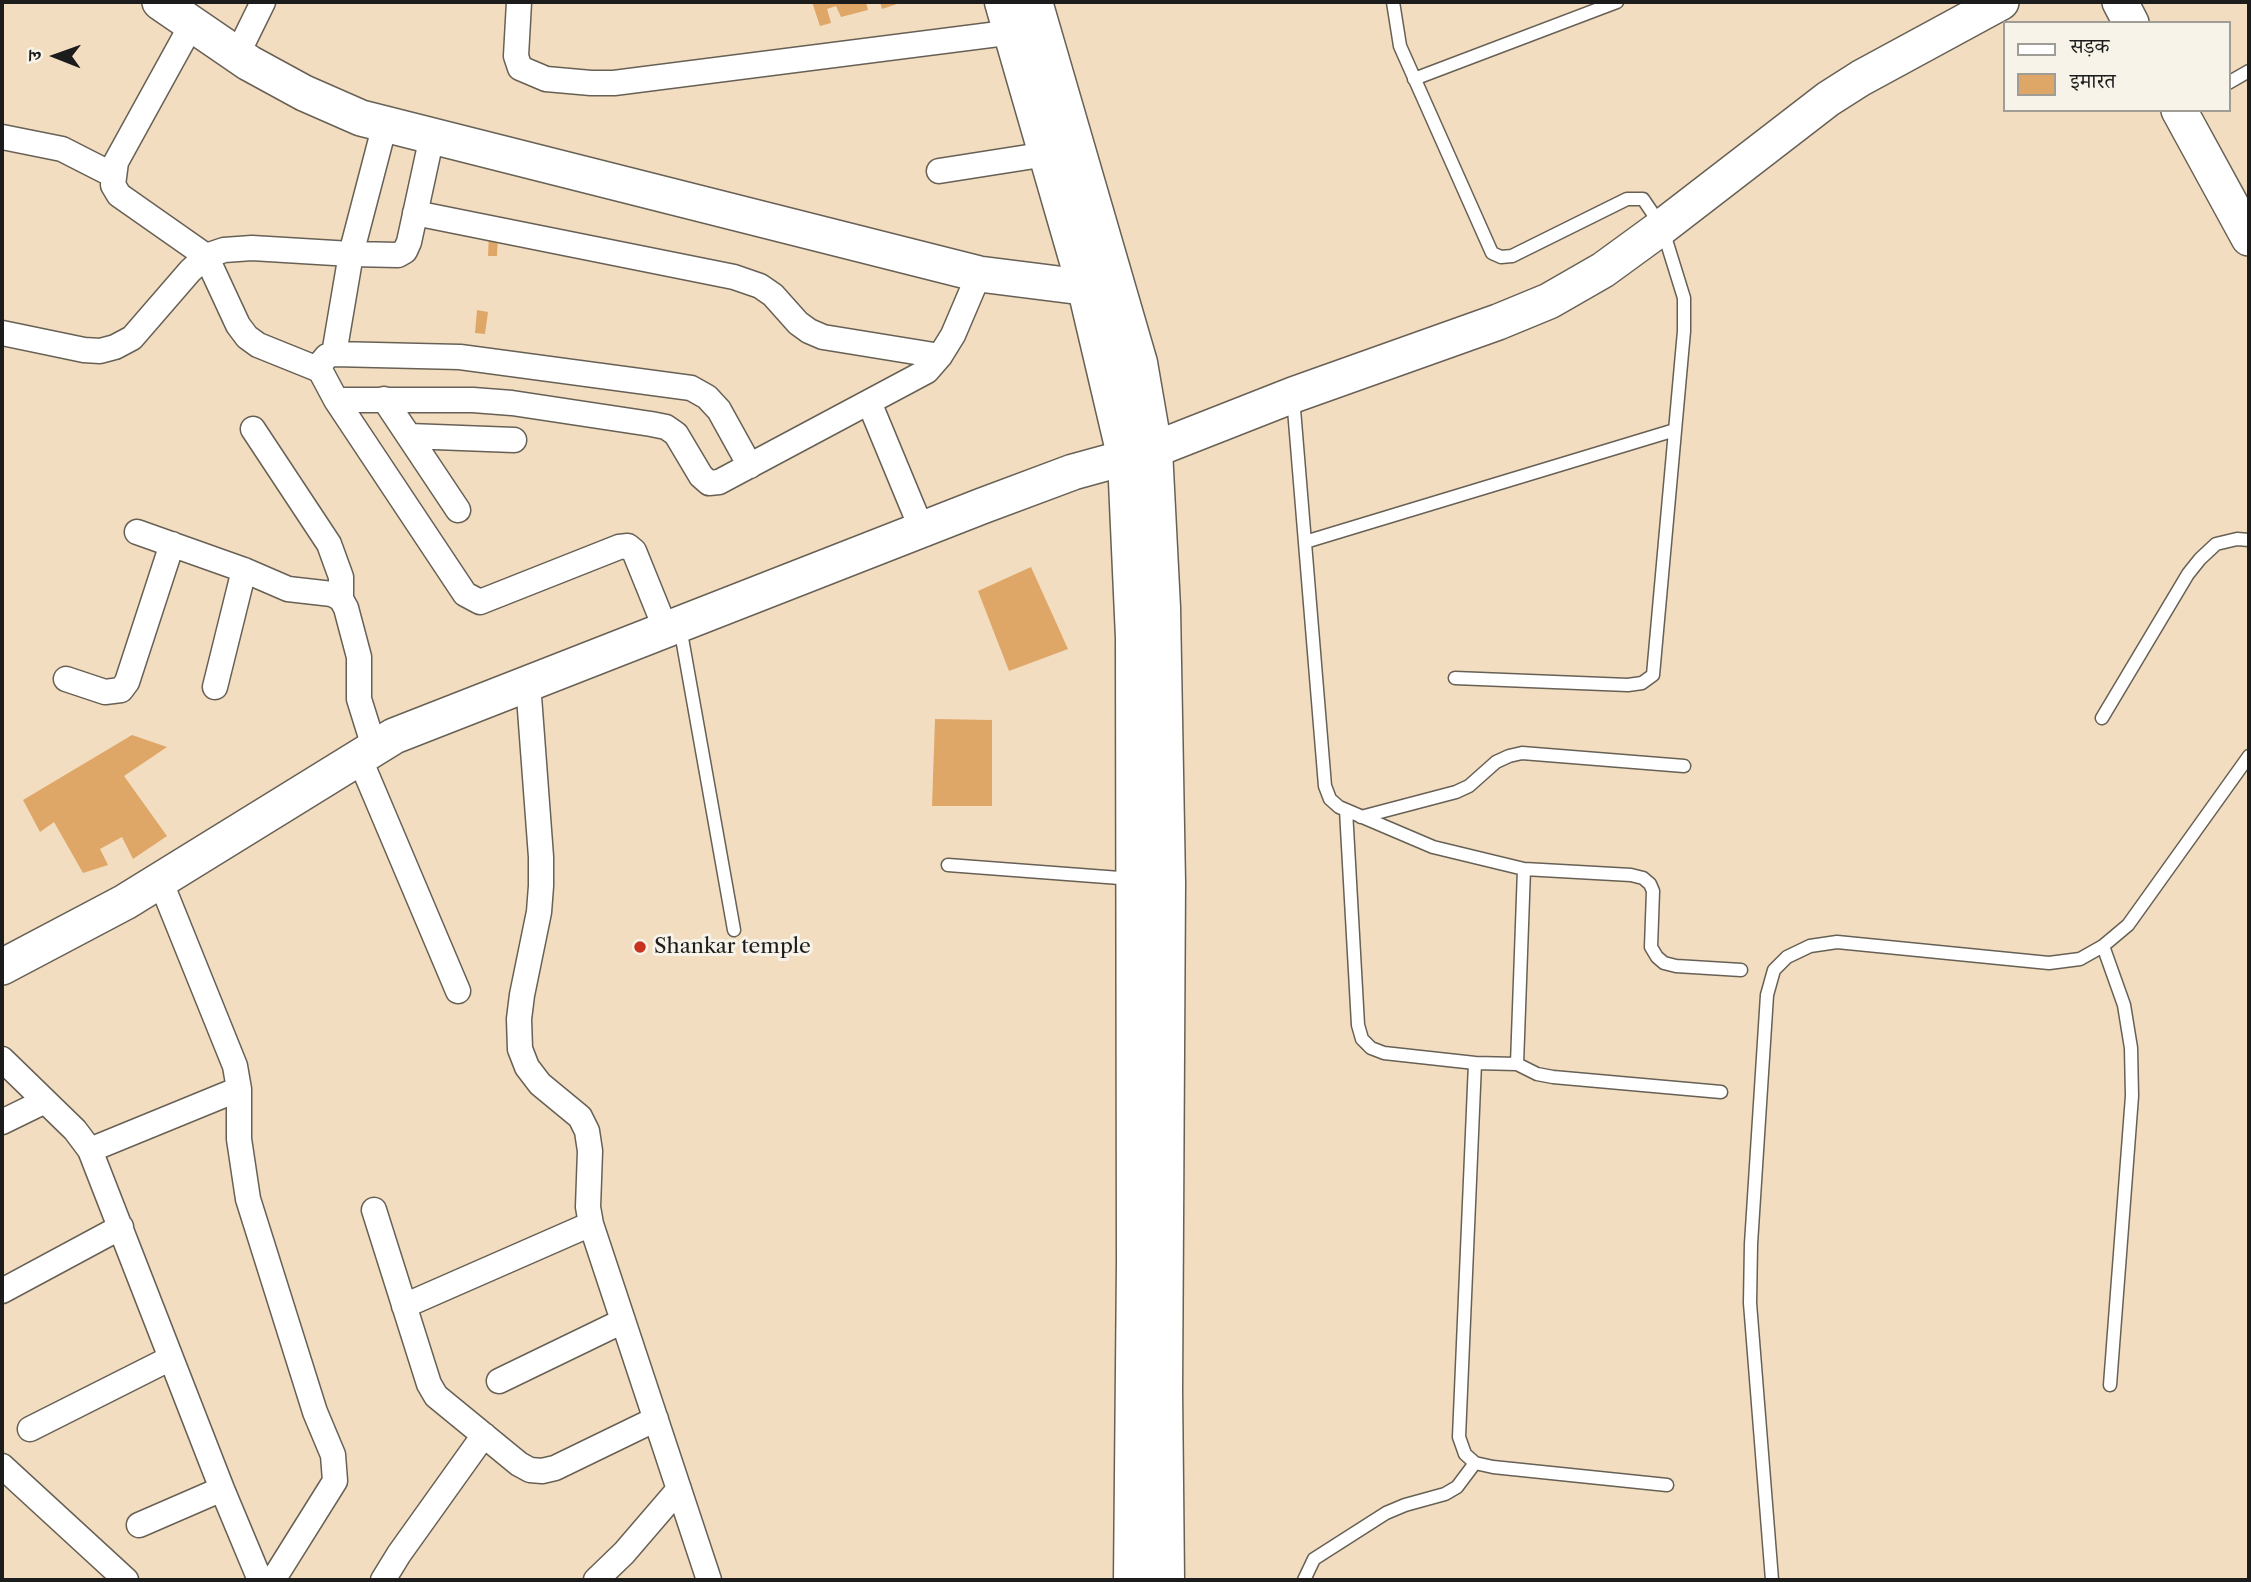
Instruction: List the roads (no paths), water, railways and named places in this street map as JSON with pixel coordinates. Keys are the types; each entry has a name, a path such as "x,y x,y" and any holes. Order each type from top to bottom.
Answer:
{"main road":[{"path":"1017,12 1062,151 1102,290 1138,363 1140,454 1135,638 1136,1276 1133,1580"},
{"path":"1140,454 1161,608 1167,883 1163,1377 1165,1580"}],"street":[{"path":"160,2 237,55 304,93 361,117 979,274 1102,290"},
{"path":"237,55 263,2"},
{"path":"519,2 516,56 520,68 546,79 591,83 641,80 1017,12"},
{"path":"2,967 125,902 394,736 1073,472 1140,454 1549,301 1602,270 1662,227 1828,99 2001,2"},
{"path":"2120,2 2131,21"},
{"path":"192,24 116,162 113,185 119,195 206,256 238,325 247,337 258,345 327,362 460,357 691,388 706,397 719,410 750,466"},
{"path":"2180,112 2249,238"},
{"path":"385,124 351,254 327,362 336,400 465,594 472,599 480,601 619,547 628,547 634,551 673,627"},
{"path":"2,333 84,350 100,351 115,347 132,338 206,256 224,250 252,248 398,255 405,251 432,136"},
{"path":"2,137 62,149 113,175"},
{"path":"939,171 1062,151"},
{"path":"415,213 734,277 760,286 773,295 797,323 823,337 940,356"},
{"path":"336,400 473,400 512,403 666,427 676,434 701,476 709,483 719,482 926,371 940,356 953,335 979,274"},
{"path":"384,399 458,510"},
{"path":"869,402 922,530"},
{"path":"253,429 329,544 341,577 341,599 346,608 359,657 359,699 367,752 458,991"},
{"path":"408,436 514,440"},
{"path":"137,532 244,570 288,589 332,594 341,599"},
{"path":"66,679 105,692 121,690 127,682 172,544"},
{"path":"215,687 244,570"},
{"path":"528,683 541,886 539,912 521,1007 520,1049 527,1067 540,1084 580,1116 587,1131 590,1151 588,1206 591,1224 709,1580"},
{"path":"160,880 235,1066 239,1089 239,1139 248,1199 336,1470 335,1481 329,1492 273,1580"},
{"path":"2,1059 75,1130 90,1150 260,1580"},
{"path":"90,1150 239,1089"},
{"path":"2,1122 45,1101"},
{"path":"374,1210 429,1384 436,1396 519,1464 530,1470 555,1468 656,1419"},
{"path":"404,1306 591,1224"},
{"path":"2,1291 121,1227"},
{"path":"499,1381 623,1321"},
{"path":"30,1429 172,1358"},
{"path":"383,1580 484,1435"},
{"path":"2,1466 126,1580"},
{"path":"139,1525 222,1489"},
{"path":"596,1580 624,1553 679,1489"}],"lane":[{"path":"1393,2 1399,46 1492,253 1501,257 1512,256 1628,199 1643,200 1662,227 1684,298 1684,331 1653,675 1642,683 1628,685 1455,678"},
{"path":"1414,79 1617,2"},
{"path":"2230,82 2249,71"},
{"path":"1293,395 1325,786 1330,799 1361,817 1433,847 1524,869 1643,878 1653,891 1651,947 1657,957 1664,963 1676,966 1741,970"},
{"path":"1305,542 1675,430"},
{"path":"2102,718 2194,566 2216,544 2237,539 2249,540"},
{"path":"673,627 734,930"},
{"path":"1361,817 1456,792 1469,786 1496,762 1522,753 1684,765"},
{"path":"1772,1580 1750,1303 1751,1244 1766,1009 1774,970 1787,957 1798,952 1837,942 2049,963 2080,959 2103,946 2128,925 2249,756"},
{"path":"1346,810 1358,1025 1362,1039 1371,1048 1384,1053 1475,1063 1517,1063 1536,1074 1553,1077 1721,1092"},
{"path":"948,865 1135,879"},
{"path":"1517,1063 1524,869"},
{"path":"2103,946 2124,1005 2131,1048 2132,1096 2110,1385"},
{"path":"1475,1063 1459,1437 1465,1454 1475,1463 1667,1485"},
{"path":"1304,1580 1314,1559 1387,1513 1457,1488 1475,1463"}],"place":[{"name":"Shankar temple","path":"640,947"}]}
